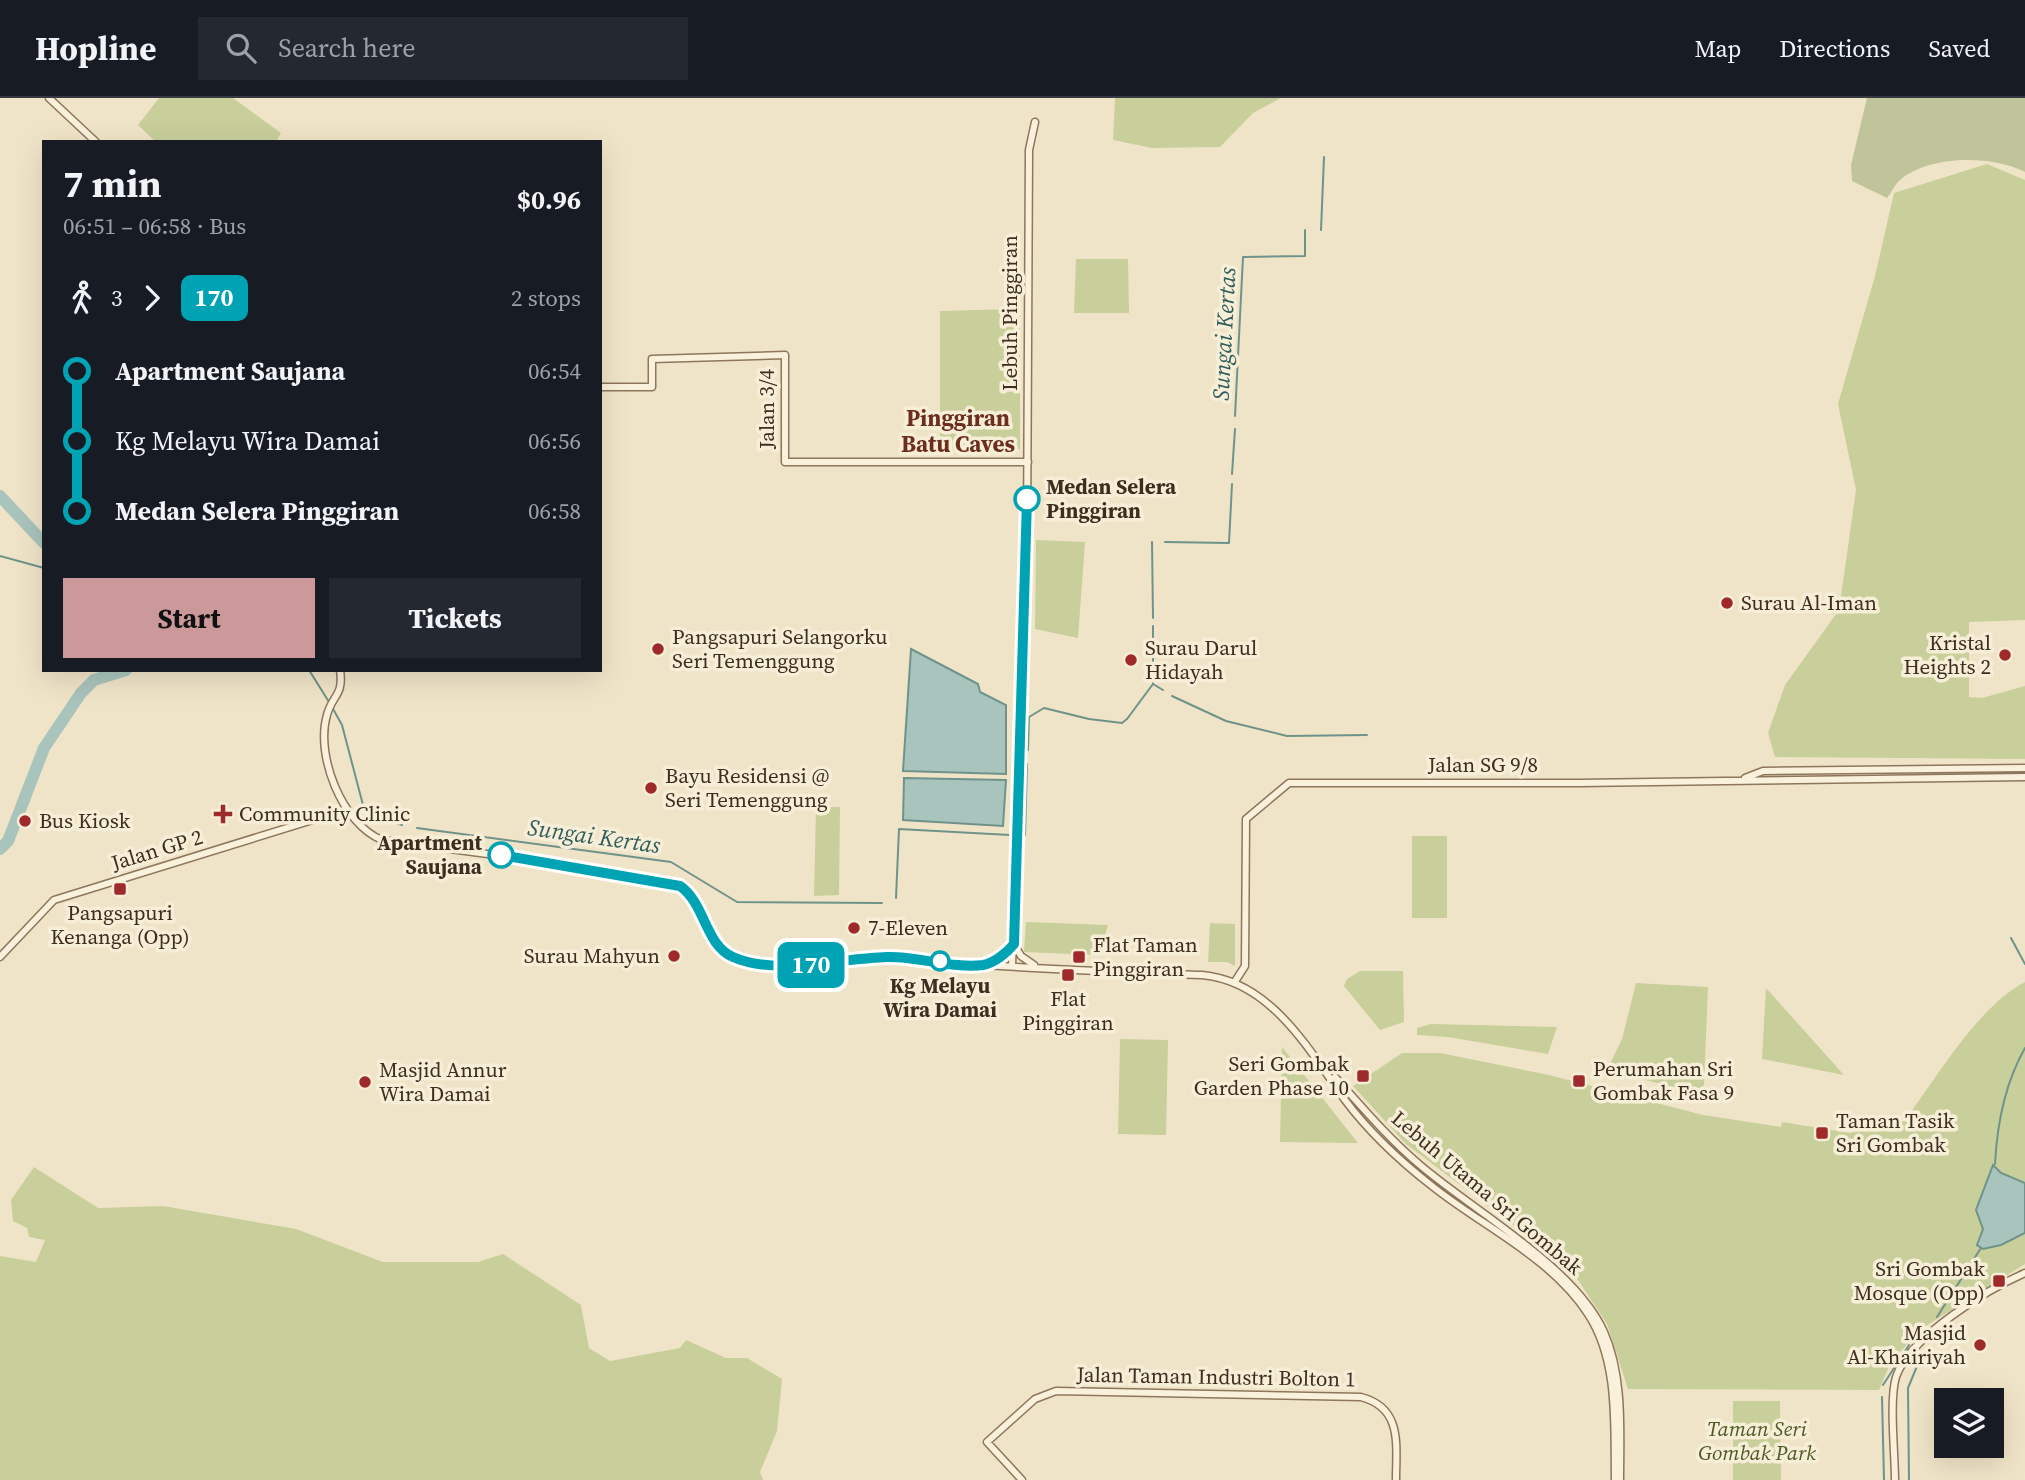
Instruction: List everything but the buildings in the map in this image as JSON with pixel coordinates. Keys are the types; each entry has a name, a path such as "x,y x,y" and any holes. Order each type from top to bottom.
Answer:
{"street":[{"path":"49,98 94,140"},
{"name":"Lebuh Pinggiran","path":"1012,966 1028,462 1029,150 1035,122"},
{"name":"Jalan 3/4","path":"602,387 652,387 652,359 785,355 785,462 1028,462"},
{"path":"340,672 342,690 328,711 327,754 336,789 345,810"},
{"path":"1744,779 1754,772 2025,768"},
{"path":"1754,772 1762,779"},
{"name":"Jalan SG 9/8","path":"1234,983 1245,966 1245,819 1289,783 2025,776"},
{"name":"Lebuh Utama Sri Gombak","path":"345,810 363,829 382,840 570,865 680,886 694,897 720,947 735,958 800,966 889,957 985,965 1202,975 1234,983 1289,1023 1325,1067 1420,1165 1550,1266 1590,1307 1605,1335 1612,1358 1620,1412 1620,1480"},
{"name":"Jalan GP 2","path":"0,957 54,900 345,810"},
{"path":"985,965 1008,951 1014,944 1021,956 1037,966"},
{"name":"Lebuh Utama Sri Gombak","path":"1325,1067 1345,1100 1382,1143 1440,1192 1539,1263 1587,1312 1598,1334 1611,1384 1615,1480"},
{"path":"1895,1480 1895,1382 1902,1366 1951,1318 2025,1273"},
{"name":"Jalan Taman Industri Bolton 1","path":"1022,1480 987,1442 1035,1399 1056,1391 1362,1397 1382,1407 1397,1427 1396,1480"}],"green space":[{"path":"159,98 233,98 281,133 277,140 154,140 138,125"},
{"path":"1115,98 1281,98 1253,113 1220,147 1152,148 1113,140"},
{"path":"1867,98 2025,98 2025,172 2011,166 1978,160 1944,162 1913,172 1898,182 1887,198 1852,181 1851,165"},
{"path":"1987,164 2025,180 2025,620 1969,622 1969,697 1982,698 2025,686 2025,759 1775,757 1768,733 1785,685 1839,610 1856,490 1838,404 1875,276 1894,193"},
{"path":"1076,259 1128,259 1129,313 1074,313"},
{"path":"1012,309 1020,314 1020,449 952,451 940,437 940,311"},
{"path":"1036,540 1085,542 1078,638 1035,629"},
{"path":"816,807 840,807 839,895 814,896"},
{"path":"1412,836 1447,836 1447,918 1412,918"},
{"path":"1026,922 1108,925 1100,953 1095,955 1024,952"},
{"path":"1210,923 1235,924 1235,966 1227,962 1208,962"},
{"path":"1360,971 1403,971 1404,1022 1380,1030 1344,986 1347,979"},
{"path":"2025,982 2025,1264 1921,1329 1891,1362 1879,1390 1628,1389 1607,1324 1578,1280 1537,1243 1406,1144 1353,1086 1402,1053 1440,1053 1549,1075 1703,1115 1781,1127 1782,1122 1850,1133 1904,1121 1974,1026 2007,993"},
{"path":"1636,983 1708,987 1704,1085 1699,1094 1607,1070 1622,1039"},
{"path":"1766,988 1844,1075 1762,1059"},
{"path":"1431,1024 1557,1027 1548,1054 1448,1037 1417,1035 1417,1028"},
{"path":"1120,1039 1168,1040 1166,1135 1118,1134"},
{"path":"1282,1047 1358,1143 1280,1142"},
{"path":"34,1167 98,1208 163,1206 296,1229 383,1262 478,1262 503,1254 581,1305 589,1348 610,1361 680,1348 686,1340 726,1358 747,1358 782,1379 777,1431 760,1472 763,1480 0,1480 0,1256 36,1262 45,1240 29,1237 27,1228 13,1221 11,1200"},
{"name":"Taman Seri Gombak Park","path":"1733,1401 1780,1401 1781,1480 1733,1480"}],"water":[{"path":"911,649 978,684 980,692 1006,705 1006,774 903,771"},
{"path":"904,778 1006,780 1003,826 903,820"},
{"path":"1993,1165 2001,1173 2025,1183 2025,1233 2001,1245 1983,1249 1977,1245 1983,1229 1976,1210"}],"waterway":[{"name":"Sungai Kertas","path":"1321,230 1324,157"},
{"name":"Sungai Kertas","path":"1235,416 1243,257 1305,256 1305,230"},
{"path":"1232,474 1235,429"},
{"name":"Sungai Kertas","path":"1165,542 1229,543 1232,484"},
{"path":"0,496 42,541"},
{"name":"Sungai Kertas","path":"1152,542 1153,618"},
{"path":"0,556 42,567"},
{"name":"Sungai Kertas","path":"1028,750 1029,717 1044,708 1089,719 1122,723 1127,719 1153,684 1153,626"},
{"path":"0,849 8,841 44,748 81,693 94,680 120,672"},
{"name":"Sungai Kertas","path":"310,672 329,702"},
{"path":"1153,684 1163,690"},
{"path":"1172,696 1226,721 1287,736 1367,735"},
{"name":"Sungai Kertas","path":"332,707 342,725 363,805 370,814 402,825"},
{"name":"Sungai Kertas","path":"1025,835 1027,764"},
{"name":"Sungai Kertas","path":"417,828 671,862 737,902 882,903"},
{"name":"Sungai Kertas","path":"896,898 899,829 1010,835"},
{"path":"2011,938 2025,964"},
{"path":"1995,1164 2003,1105 2012,1075 2025,1048"},
{"path":"1937,1317 1981,1248"},
{"path":"1883,1385 1909,1345"},
{"path":"1909,1480 1908,1388 1922,1354"},
{"path":"1882,1397 1884,1480"}],"bus line":[{"name":"170","path":"501,855 637,876 680,886 694,897 724,953 746,961 800,966 889,957 985,965 1004,954 1014,944 1027,499"}],"place":[{"name":"Medan Selera Pinggiran","path":"1027,499"},
{"name":"Surau Al-Iman","path":"1727,603"},
{"name":"Pangsapuri Selangorku Seri Temenggung","path":"658,649"},
{"name":"Kristal Heights 2","path":"2005,655"},
{"name":"Surau Darul Hidayah","path":"1131,660"},
{"name":"Bayu Residensi @ Seri Temenggung","path":"651,788"},
{"name":"Community Clinic","path":"223,814"},
{"name":"Bus Kiosk","path":"25,821"},
{"name":"Apartment Saujana","path":"501,855"},
{"name":"Pangsapuri Kenanga (Opp)","path":"120,889"},
{"name":"7-Eleven","path":"854,928"},
{"name":"Surau Mahyun","path":"674,956"},
{"name":"Flat Taman Pinggiran","path":"1079,957"},
{"name":"Kg Melayu Wira Damai","path":"940,961"},
{"name":"Flat Pinggiran","path":"1068,975"},
{"name":"Seri Gombak Garden Phase 10","path":"1363,1076"},
{"name":"Perumahan Sri Gombak Fasa 9","path":"1579,1081"},
{"name":"Masjid Annur Wira Damai","path":"365,1082"},
{"name":"Taman Tasik Sri Gombak","path":"1822,1133"},
{"name":"Sri Gombak Mosque (Opp)","path":"1999,1281"},
{"name":"Masjid Al-Khairiyah","path":"1980,1345"}],"district":[{"name":"Pinggiran Batu Caves","path":"958,431"}]}
